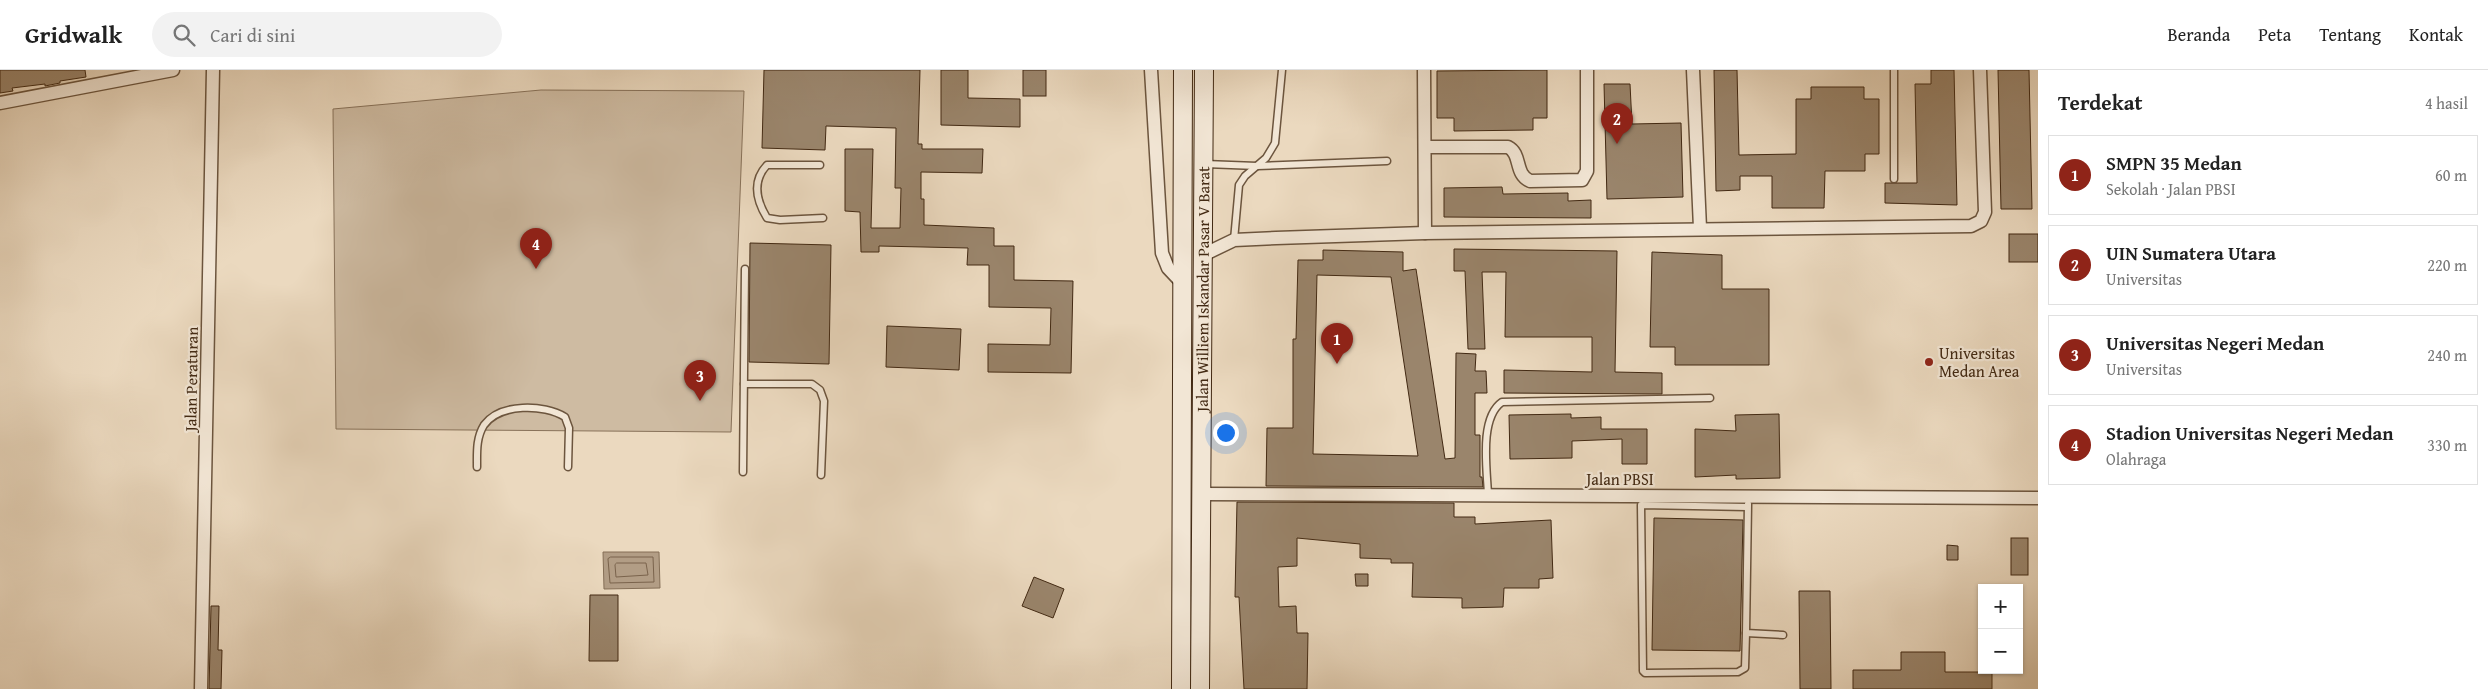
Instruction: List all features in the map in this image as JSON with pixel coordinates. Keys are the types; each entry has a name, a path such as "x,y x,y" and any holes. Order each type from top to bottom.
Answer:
{"street":[{"path":"0,103 173,70"},
{"name":"Jalan Peraturan","path":"201,689 213,70"},
{"path":"1151,70 1162,253 1168,268 1184,285"},
{"name":"Jalan Williem Iskandar Pasar V Barat","path":"1181,689 1184,285 1183,70"},
{"name":"Jalan Williem Iskandar Pasar V Barat","path":"1200,689 1204,70"},
{"path":"1424,70 1425,233"},
{"path":"1425,147 1508,147 1515,154 1519,170 1530,181 1582,180 1586,171 1587,70"},
{"path":"1693,70 1700,228"},
{"path":"1203,255 1234,240 1425,233 1700,228 1967,227 1977,224 1984,217 1985,212 1980,70"},
{"name":"Jalan PBSI","path":"1201,494 1488,495 1748,501 2038,498"}],"lane":[{"path":"1234,240 1240,185 1272,151 1282,70"},
{"path":"1894,70 1894,179"},
{"path":"1204,164 1257,166 1387,161"},
{"path":"820,165 767,165 757,179 758,196 759,204 766,218 780,220 824,218"},
{"path":"743,472 745,269"},
{"path":"744,384 812,384 820,390 824,401 821,475"},
{"path":"1488,495 1487,426 1494,407 1502,402 1710,398"},
{"path":"477,467 477,444 490,418 499,413 524,408 542,409 565,417 570,428 568,467"},
{"path":"1748,501 1746,633 1744,668 1738,672 1660,674 1645,673 1643,671 1641,505 1748,501"},
{"path":"1746,633 1783,635"}],"shaded area":[{"path":"541,90 744,91 731,432 336,429 333,109"}],"water":[{"path":"603,552 659,552 660,588 604,589"}],"building":[{"path":"0,70 85,70 86,77 60,81 60,83 45,86 45,84 12,88 13,91 0,93"},
{"path":"764,70 920,70 918,144 922,144 922,149 983,149 982,173 921,172 921,199 924,199 924,225 994,228 994,246 1014,246 1014,280 1073,281 1071,373 988,372 988,344 1050,345 1051,308 989,307 989,265 967,265 968,248 879,246 879,252 861,252 860,212 845,211 845,149 873,149 871,228 900,228 901,188 895,188 896,128 826,126 825,150 762,148"},
{"path":"941,70 968,70 968,98 1020,99 1020,127 941,125"},
{"path":"1023,70 1046,70 1046,96 1023,96"},
{"path":"1547,70 1547,118 1533,118 1533,130 1454,131 1454,118 1437,118 1437,71"},
{"path":"1714,70 1737,70 1739,155 1796,154 1796,99 1811,99 1811,87 1864,87 1864,99 1879,99 1879,154 1865,154 1865,171 1825,171 1824,208 1772,208 1772,176 1740,176 1740,190 1716,191"},
{"path":"1931,70 1954,70 1957,205 1885,203 1885,183 1917,183 1915,84 1931,84"},
{"path":"1998,70 2029,70 2032,209 2001,209"},
{"path":"1604,84 1630,84 1632,124 1681,123 1683,197 1607,199"},
{"path":"1502,187 1503,194 1568,193 1568,201 1591,200 1591,218 1444,217 1444,188"},
{"path":"2009,234 2038,234 2038,262 2009,262"},
{"path":"750,243 831,245 829,364 749,362"},
{"path":"1454,249 1617,251 1615,372 1662,373 1662,394 1504,393 1504,370 1592,372 1592,337 1505,337 1506,272 1482,272 1485,349 1468,349 1465,271 1454,271"},
{"path":"1323,250 1403,252 1403,271 1416,269 1445,459 1455,458 1456,353 1476,354 1475,371 1486,371 1487,393 1475,393 1475,435 1480,435 1480,477 1482,477 1483,487 1266,486 1267,428 1293,428 1293,339 1296,339 1298,260 1323,260","holes":["1317,275 1391,277 1418,456 1313,454"]},
{"path":"1652,252 1722,255 1722,289 1769,289 1769,365 1675,365 1675,347 1650,347"},
{"path":"887,326 961,329 959,370 886,367"},
{"path":"1571,414 1571,418 1601,417 1601,429 1647,429 1647,464 1622,464 1622,439 1572,441 1572,458 1510,459 1509,415"},
{"path":"1779,414 1780,478 1736,479 1736,475 1695,477 1695,429 1736,431 1735,415"},
{"path":"1237,502 1454,503 1454,517 1475,517 1475,524 1551,520 1553,578 1539,579 1539,588 1504,588 1503,607 1462,608 1462,598 1412,597 1413,563 1391,563 1391,559 1360,558 1360,544 1297,538 1297,566 1278,567 1279,607 1296,606 1297,633 1308,633 1307,689 1244,689 1239,597 1235,597"},
{"path":"1654,518 1743,520 1740,651 1652,650"},
{"path":"2011,538 2028,538 2028,575 2011,575"},
{"path":"1947,545 1958,546 1958,560 1947,560"},
{"path":"1355,574 1368,574 1368,586 1356,586"},
{"path":"1034,577 1064,589 1053,618 1022,606"},
{"path":"1799,591 1830,591 1831,689 1800,689"},
{"path":"590,595 618,595 618,661 589,661"},
{"path":"211,606 219,606 218,650 222,650 221,689 209,689"},
{"path":"1901,652 1945,652 1945,672 1992,674 1992,689 1853,689 1853,670 1901,670"}],"place":[{"name":"UIN Sumatera Utara","path":"1617,144"},
{"name":"Stadion Universitas Negeri Medan","path":"536,269"},
{"name":"Universitas Medan Area","path":"1929,362"},
{"name":"SMPN 35 Medan","path":"1337,364"},
{"name":"Universitas Negeri Medan","path":"700,401"}]}
